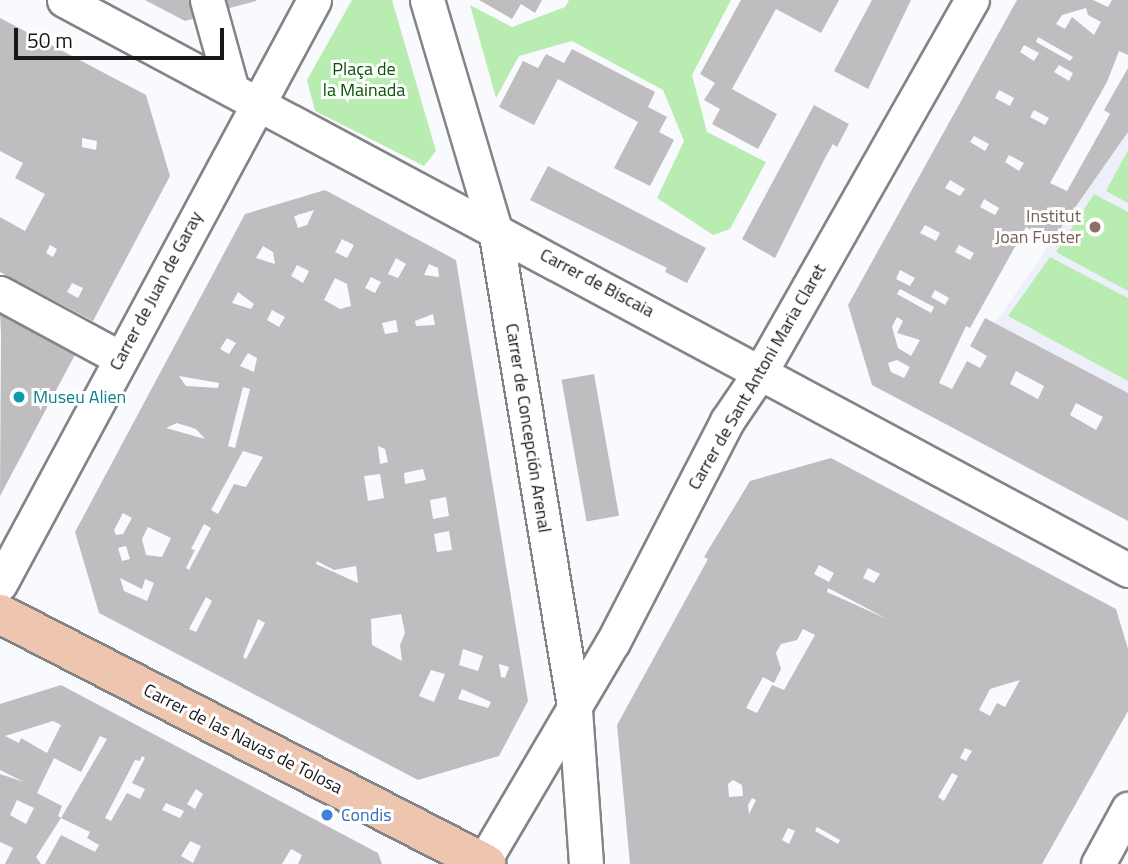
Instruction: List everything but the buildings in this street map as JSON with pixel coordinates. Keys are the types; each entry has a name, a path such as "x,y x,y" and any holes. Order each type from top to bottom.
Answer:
{"main road":[{"name":"Carrer de las Navas de Tolosa","path":"0,614 483,863"}],"street":[{"name":"Carrer de Biscaia","path":"64,0 761,370 1128,570"},
{"path":"207,0 244,97"},
{"name":"Carrer de Juan de Garay","path":"0,584 120,358 244,97 314,0"},
{"name":"Carrer de Concepción Arenal","path":"427,0 495,229 575,710 586,864"},
{"name":"Carrer de Sant Antoni Maria Claret","path":"483,863 575,710 727,421 761,370 972,0"},
{"path":"0,293 120,358"},
{"path":"1098,864 1128,809"}],"shaded area":[{"name":"Institut Joan Fuster","path":"1128,132 1128,393 995,323"}],"green space":[{"name":"Plaça de la Mainada","path":"352,0 392,0 436,151 424,166 315,111 307,80"},
{"path":"569,0 731,0 692,75 707,132 766,162 730,229 713,235 657,198 684,141 663,90 572,41 519,56 496,98 470,5 512,27 565,7"},
{"path":"1128,150 1128,203 1106,191"},
{"path":"1094,194 1128,212 1128,291 1056,252"},
{"path":"1050,257 1128,298 1128,381 1008,316"}],"place":[{"name":"Institut Joan Fuster","path":"1095,227"},
{"name":"Museu Alien","path":"19,397"},
{"name":"Condis","path":"327,815"}]}
